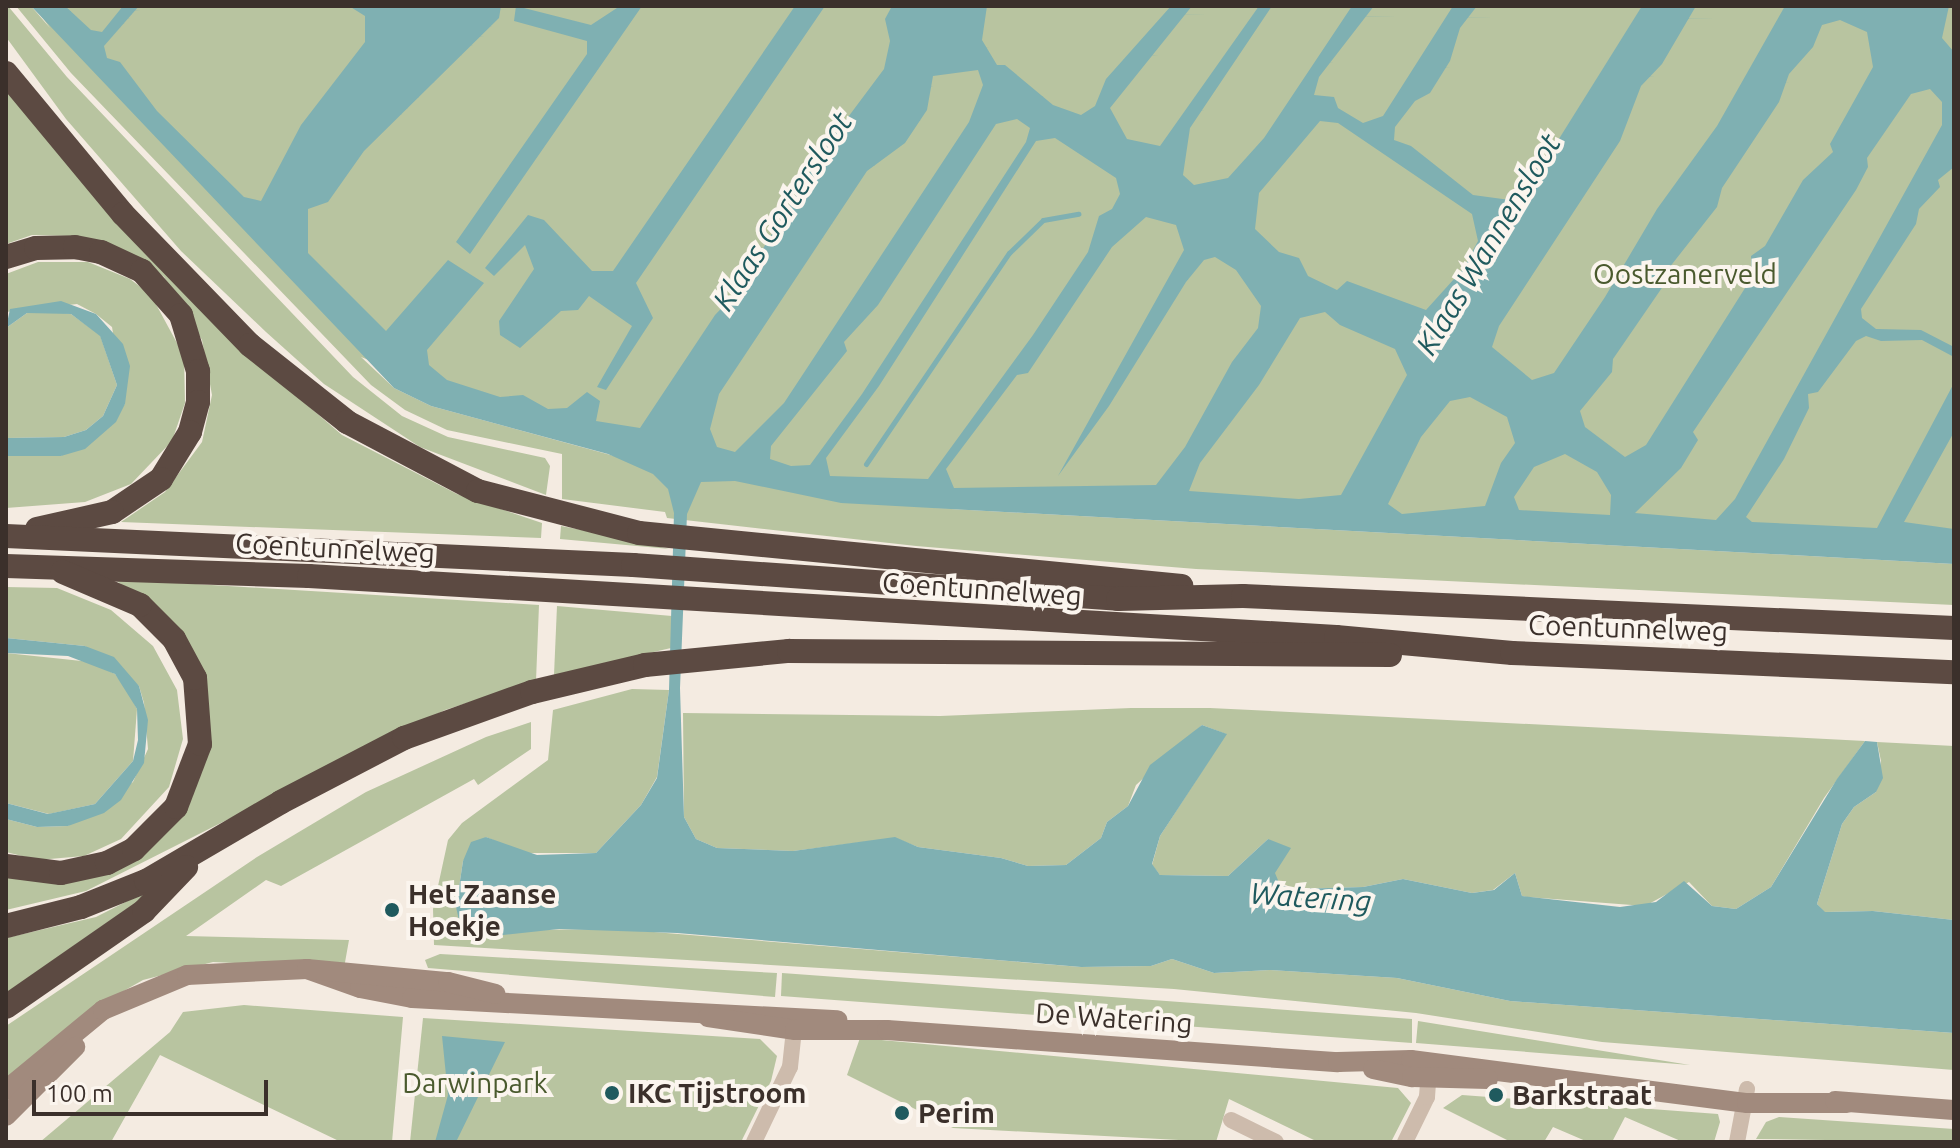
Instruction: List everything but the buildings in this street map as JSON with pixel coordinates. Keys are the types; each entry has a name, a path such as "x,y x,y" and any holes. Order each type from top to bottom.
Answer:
{"highway":[{"path":"6,73 48,130 195,289 280,371 347,422 478,491 639,533 1121,576 1243,596"},
{"path":"6,257 36,248 75,247 101,252 142,271 164,291 187,328 199,386 182,448 148,490 112,512 6,536"},
{"name":"Coentunnelweg","path":"6,536 633,565 1118,599 1243,596 1954,628"},
{"name":"Coentunnelweg","path":"6,566 309,576 718,603 1336,637 1512,653 1954,672"},
{"path":"6,866 61,873 107,863 134,849 176,807 200,744 195,678 165,627 120,595 53,568"},
{"path":"6,926 81,907 146,881 379,749 532,692 703,657 789,651 1335,657 1512,653"},
{"path":"6,1007 144,911 205,847"}],"main road":[{"name":"De Watering","path":"119,1006 154,985 187,975 247,968 307,969 413,988 448,982 523,1003 1954,1110"},
{"path":"6,1090 84,1023 119,1006"},
{"path":"6,1116 119,1006"}],"street":[{"path":"754,1142 790,1067 795,1022"},
{"path":"1405,1142 1427,1097 1429,1069"},
{"path":"1737,1142 1747,1096"},
{"path":"1231,1120 1276,1142"}],"green space":[{"path":"8,6 67,77 353,377 402,416 448,437 545,458 550,466 546,495 420,447 324,384 266,332 181,251 66,119 6,37"},
{"name":"Oostzanerveld","path":"16,6 31,6 50,28 34,6 1954,6 1954,551 933,508 1954,564 1954,605 1196,569 916,546 667,518 665,512 562,499 562,454 447,430 405,410 371,385 71,73","holes":["361,357 618,457 431,406 394,388"]},
{"path":"6,83 285,386 342,435 457,494 542,523 541,538 121,522 165,492 202,442 212,395 202,340 164,277 148,264 74,236 32,235 6,244"},
{"path":"38,262 88,262 130,279 151,295 184,356 185,403 172,441 131,484 85,502 6,508 6,456 61,456 125,404 112,327 96,314 77,304 6,312 6,274"},
{"path":"42,310 71,314 100,335 117,385 103,416 86,430 64,437 6,438 6,328 27,313"},
{"path":"561,526 582,530 670,549 560,539"},
{"path":"114,579 539,605 536,681 445,710 86,891 6,910 6,876 156,839 206,714 142,599"},
{"path":"6,587 57,588 111,610 153,646 177,690 183,739 169,787 121,839 84,856 38,860 6,852 6,819 37,827 68,826 133,782 148,749 144,703 139,686 85,646 6,638"},
{"path":"557,606 672,616 671,648 554,675"},
{"path":"6,653 91,662 115,674 128,691 137,709 133,761 95,804 49,814 6,803"},
{"path":"632,689 669,690 657,777 641,805 596,853 523,853 486,837 463,861 456,907 468,927 493,936 517,930 617,929 1081,967 1151,966 1172,959 1214,973 1270,970 1397,978 1510,1001 1954,1033 1954,1070 1602,1042 1416,1013 1174,989 434,945 433,909 448,840 462,823 548,760 553,710"},
{"path":"1210,708 1865,741 1824,798 1771,887 1736,909 1712,906 1689,882 1645,906 1527,897 1522,896 1515,873 1493,890 1472,893 1403,879 1363,887 1294,889 1276,880 1268,839 1228,876 1160,875 1152,865 1160,836 1226,734 1202,725 1136,785 1128,806 1107,822 1101,838 1066,865 1028,866 1001,858 918,847 895,838 793,851 717,848 696,839 684,817 683,713 940,716"},
{"path":"531,722 531,749 478,785 474,779 281,886 266,880 186,936 349,940 344,968 213,962 143,980 113,997 6,1085 6,1026 257,857 366,792 486,737"},
{"path":"1877,742 1954,746 1954,920 1873,911 1824,912 1817,904 1842,824 1854,807 1876,792 1881,761"},
{"path":"167,881 6,993 6,938 96,917"},
{"path":"440,954 777,973 775,997 428,968 425,960"},
{"path":"782,973 1412,1019 1412,1043 781,996"},
{"path":"244,1005 403,1017 392,1142 341,1142 160,1055 111,1142 40,1142 170,1032 183,1012"},
{"name":"Darwinpark","path":"423,1018 760,1039 777,1056 771,1081 741,1142 410,1142"},
{"path":"1418,1021 1690,1065 1416,1043"},
{"path":"860,1038 1398,1088 1411,1103 1391,1142 1318,1142 1229,1099 1216,1142 953,1128 847,1075"},
{"path":"1462,1095 1718,1114 1720,1122 1714,1142 1683,1142 1625,1117 1612,1142 1588,1142 1553,1127 1544,1142 1511,1142 1443,1108"},
{"path":"1779,1117 1954,1129 1954,1142 1756,1139 1766,1122"}],"water":[{"path":"31,6 65,6 91,30 102,32 123,6 139,6 104,46 107,58 120,62 157,111 244,197 261,201 301,125 365,42 365,16 349,6 501,6 499,18 364,151 328,202 308,209 308,253 386,331 448,260 484,283 427,350 429,365 447,380 500,397 523,395 548,409 567,408 587,392 600,401 596,421 640,428 715,315 736,293 822,152 884,69 890,41 885,19 892,6 987,6 982,40 997,65 1005,65 1053,105 1081,115 1095,106 1106,79 1171,6 1192,6 1110,108 1127,139 1160,146 1259,6 1272,6 1190,128 1183,175 1194,185 1228,178 1264,138 1352,6 1374,6 1319,77 1314,95 1334,97 1338,108 1363,123 1383,116 1453,6 1477,6 1460,28 1450,61 1430,93 1415,101 1395,127 1394,140 1411,146 1473,195 1510,200 1557,142 1642,6 1696,6 1662,64 1641,86 1620,141 1499,326 1492,347 1532,380 1554,373 1605,297 1657,209 1717,126 1785,6 1949,6 1942,38 1954,52 1954,167 1938,180 1940,187 1919,209 1916,224 1861,309 1862,318 1876,329 1921,330 1954,347 1954,357 1922,340 1881,341 1866,336 1856,341 1818,392 1808,394 1809,408 1784,459 1746,517 1752,522 1877,528 1954,383 1954,432 1904,522 1954,529 1954,564 841,503 735,481 701,482 687,514 680,688 684,817 696,839 717,848 793,851 895,837 918,847 1001,858 1028,866 1066,865 1101,838 1107,822 1128,806 1150,765 1202,725 1227,734 1160,836 1152,864 1160,875 1228,876 1268,839 1291,848 1275,873 1280,885 1294,889 1363,887 1403,879 1472,893 1494,890 1515,873 1522,896 1620,907 1656,902 1684,881 1712,906 1736,909 1771,887 1837,779 1865,741 1877,742 1883,778 1876,792 1854,807 1842,824 1817,904 1825,912 1873,911 1954,920 1954,1033 1510,1001 1397,978 1270,970 1214,973 1172,959 1151,966 1081,967 677,933 559,929 493,936 461,929 456,907 463,861 471,842 486,837 537,855 596,853 641,805 657,778 669,690 674,513 668,489 653,474 608,454 431,406 394,388","holes":["1840,20 1867,32 1873,67 1830,144 1833,152 1803,180 1765,246 1751,256 1752,277 1646,445 1625,457 1585,427 1580,411 1612,372 1613,359 1668,279 1669,268 1717,207 1722,188 1779,102 1789,74 1813,47 1822,25","978,70 983,85 969,122 784,403 735,452 717,447 710,429 719,394 867,171 905,143 927,110 933,76","1930,89 1942,102 1942,125 1735,499 1716,520 1635,513 1681,468 1698,440 1693,432 1856,190 1868,167 1867,158 1911,94","1017,119 1030,128 1026,142 862,394 810,465 791,466 770,459 771,446 847,351 844,342 878,305 996,124","1320,121 1338,123 1472,214 1478,241 1463,269 1426,310 1347,281 1337,290 1308,276 1299,258 1279,252 1255,229 1259,193","1055,138 1116,178 1120,194 1112,209 1099,216 1088,252 1033,335 928,479 830,476 826,458 879,386 1036,141","1146,217 1176,225 1184,250 1058,476 1109,406 1186,282 1204,260 1215,257 1236,270 1261,306 1258,328 1232,362 1185,447 1156,485 954,488 946,469 1017,375 1028,373 1112,247","1325,312 1340,325 1395,349 1407,375 1341,495 1299,499 1189,491 1200,463 1259,385 1300,318","1470,397 1507,417 1515,443 1501,463 1485,506 1402,514 1388,504 1421,437 1450,401","1565,454 1597,472 1611,495 1610,515 1519,510 1514,497 1534,467"]},
{"path":"516,6 591,25 620,6 642,6 470,254 456,242 587,54 587,41 514,21"},
{"path":"795,6 825,6 636,283 653,318 606,390 597,387 632,326 589,296 578,310 561,311 520,348 500,335 499,321 534,269 525,245 494,276 485,268 528,215 544,220 592,271 613,271"},
{"path":"61,301 96,314 123,344 130,366 125,404 116,422 85,449 61,456 6,456 6,438 64,437 86,430 103,416 117,385 100,336 71,314 27,313 6,328 10,309"},
{"path":"6,638 85,646 114,657 139,686 148,720 144,763 121,800 104,813 68,826 37,827 6,819 6,803 48,814 95,804 133,761 138,740 137,709 115,674 68,656 6,653"},
{"path":"442,1036 505,1042 456,1142 435,1142 448,1095"}],"waterway":[{"path":"866,464 1009,253 1043,220 1078,214"}],"place":[{"name":"Het Zaanse Hoekje","path":"392,910"},
{"name":"IKC Tijstroom","path":"612,1093"},
{"name":"Barkstraat","path":"1496,1095"},
{"name":"Perim","path":"902,1113"}],"water label":[{"name":"Klaas Gortersloot","path":"782,211"},
{"name":"Klaas Wannensloot","path":"1488,244"},
{"name":"Watering","path":"1311,897"}]}
